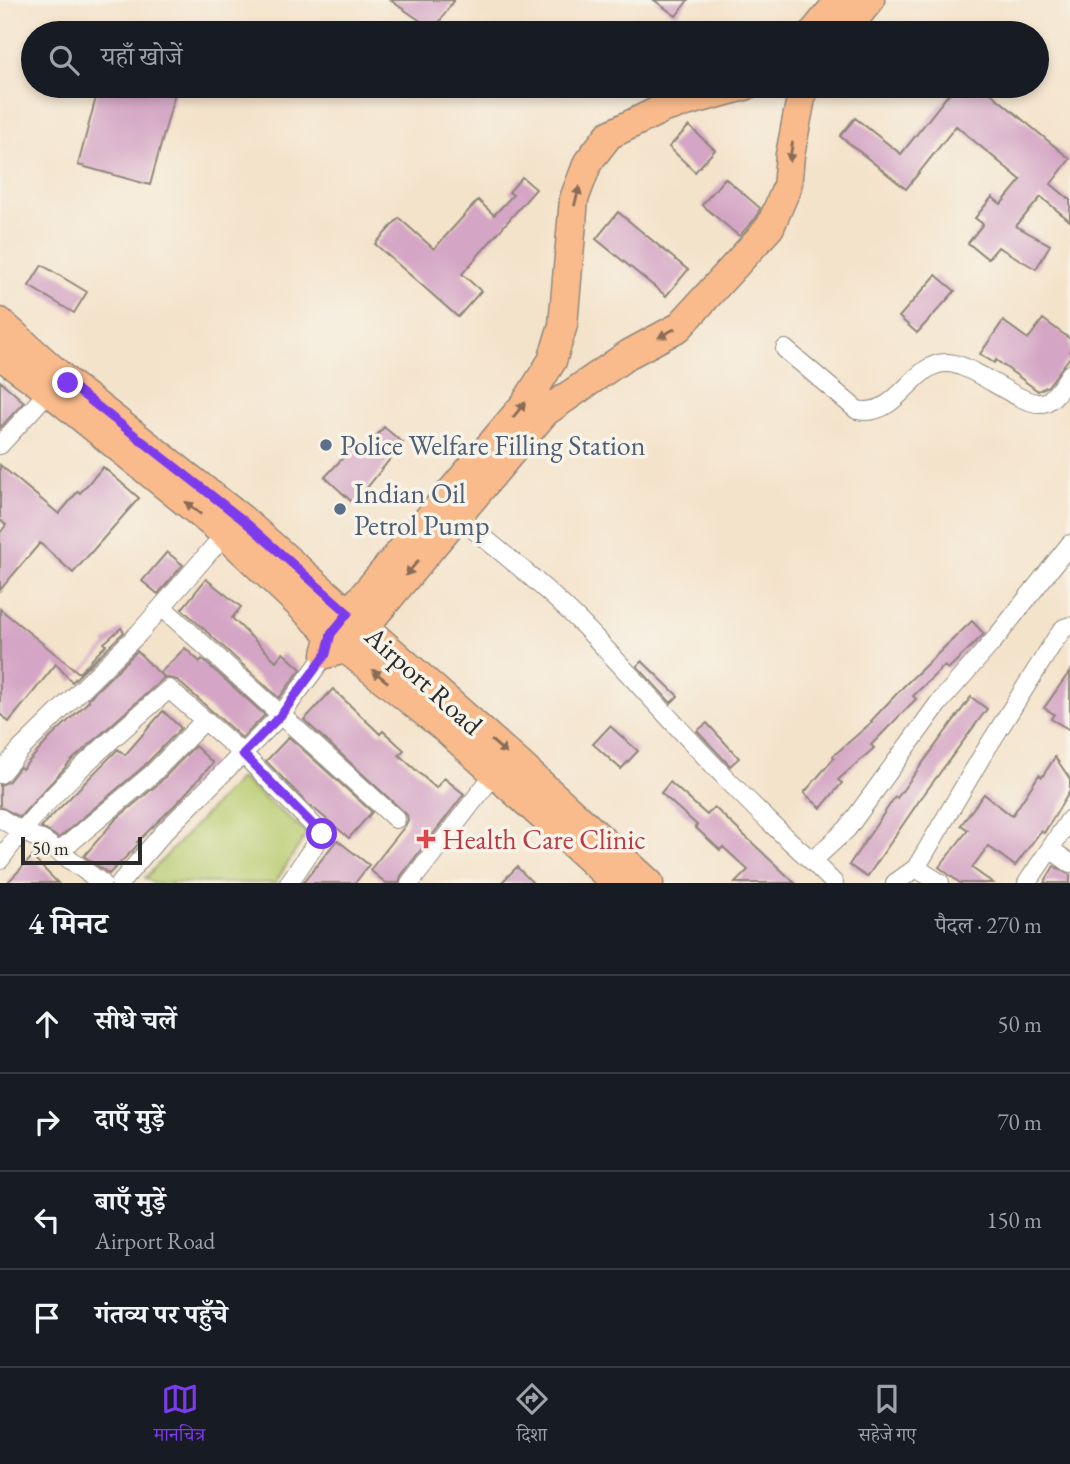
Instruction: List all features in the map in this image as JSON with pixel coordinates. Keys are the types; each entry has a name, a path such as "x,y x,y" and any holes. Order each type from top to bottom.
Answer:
{"main road":[{"path":"823,21 840,0"},
{"path":"853,21 870,0"},
{"path":"343,635 525,404 552,361 563,325 574,199 588,162 609,135 664,108 701,98"},
{"path":"343,635 456,515 545,412 629,354 679,327 770,227 787,187 790,155 801,98"},
{"name":"Airport Road","path":"0,321 234,527 343,635 616,883"},
{"name":"Airport Road","path":"0,355 234,527"},
{"name":"Airport Road","path":"343,635 518,763 649,883"}],"street":[{"path":"785,349 856,410 866,412 889,403 931,365 942,363 967,367 1024,400 1036,404 1047,402 1070,373"},
{"path":"0,445 49,391"},
{"path":"456,515 556,599 720,774 834,883"},
{"path":"0,774 19,751 139,633 234,527"},
{"path":"812,861 847,829 938,704 995,639 1070,544"},
{"path":"162,607 396,819"},
{"path":"895,883 916,868 1055,640 1064,628 1070,626"},
{"path":"120,883 163,833 281,715 343,635"},
{"path":"0,860 21,831 83,764 169,689 243,754 322,834 289,883"},
{"path":"59,852 151,775 205,720"},
{"path":"410,883 495,773"},
{"path":"0,818 44,841 103,883"},
{"path":"1027,883 1070,819"},
{"path":"1050,849 1070,863"},
{"path":"916,868 940,883"}],"green space":[{"path":"240,778 307,833 275,883 153,883 145,878"}],"building":[{"path":"390,0 454,0 440,21 421,21"},
{"path":"654,0 688,0 676,16"},
{"path":"96,98 174,98 150,185 78,165"},
{"path":"945,98 997,98 1070,159 1051,184 1070,200 1070,221 1041,197 1016,226 1050,245 1036,269 998,247 988,259 968,243 983,224 975,218 992,197 1001,204 1021,180 956,126 906,189 840,136 855,118 901,154"},
{"path":"689,126 715,150 695,172 669,147"},
{"path":"522,177 536,189 462,274 481,291 458,317 375,244 399,218 434,249 478,200 494,215 513,195 509,192"},
{"path":"725,178 760,208 756,218 739,236 702,205"},
{"path":"618,212 688,270 666,296 596,239"},
{"path":"42,265 87,292 74,313 29,286"},
{"path":"936,275 955,291 917,333 899,317"},
{"path":"1043,319 1070,339 1070,357 1048,386 1038,391 996,360 994,363 980,354 1003,321 1028,339"},
{"path":"0,381 24,402 0,428"},
{"path":"384,427 403,443 354,504 325,477 353,447 361,454"},
{"path":"0,465 59,514 103,467 139,498 73,573 40,543 0,590 0,533 6,525 0,520"},
{"path":"167,552 183,565 158,594 142,581"},
{"path":"206,579 241,607 232,618 276,661 283,653 301,669 279,698 182,609"},
{"path":"0,609 79,673 106,645 104,643 121,628 124,632 72,682 56,664 9,722 0,714"},
{"path":"972,621 984,634 948,669 944,666 913,696 916,699 871,745 874,748 838,780 842,783 821,808 804,793 833,756 872,722 904,686"},
{"path":"185,648 200,662 202,659 265,715 242,738 177,680 166,678 160,673"},
{"path":"137,651 164,678 71,761 20,817 0,807 0,785 8,782 20,767 22,769"},
{"path":"642,661 678,696 671,703 637,666"},
{"path":"1070,671 1070,730 1051,719 1054,714 1044,708"},
{"path":"333,689 380,734 383,731 404,750 399,755 436,788 444,778 464,794 401,876 399,883 386,883 370,870 405,826 407,815 304,720"},
{"path":"971,697 987,709 867,877 849,865 895,797 897,798"},
{"path":"163,711 181,728 143,767 59,838 41,827 118,749 125,755"},
{"path":"707,723 739,758 730,766 697,731"},
{"path":"610,726 638,751 621,769 593,744"},
{"path":"289,737 372,812 349,838 305,801 266,761"},
{"path":"195,746 213,763 109,874 84,856 115,820 158,784"},
{"path":"1055,757 1070,779 1070,791 1044,833 1041,831 1015,866 988,846 972,868 993,883 960,883 939,867 968,830 961,825 984,794 1012,816 1039,775 1042,777"},
{"path":"670,782 707,815 714,807 795,883 735,883 748,870 723,847 720,850 661,793"},
{"path":"337,840 369,865 355,883 303,883"},
{"path":"32,857 58,883 7,883"},
{"path":"1054,866 1070,875 1070,883 1044,883"},
{"path":"517,867 533,883 501,883"}],"place":[{"name":"Police Welfare Filling Station","path":"326,445"},
{"name":"Indian Oil Petrol Pump","path":"340,509"},
{"name":"Health Care Clinic","path":"426,839"}],"route":[{"path":"68,383 243,520 348,613 331,634 326,654 281,715 243,754 322,834"}]}
